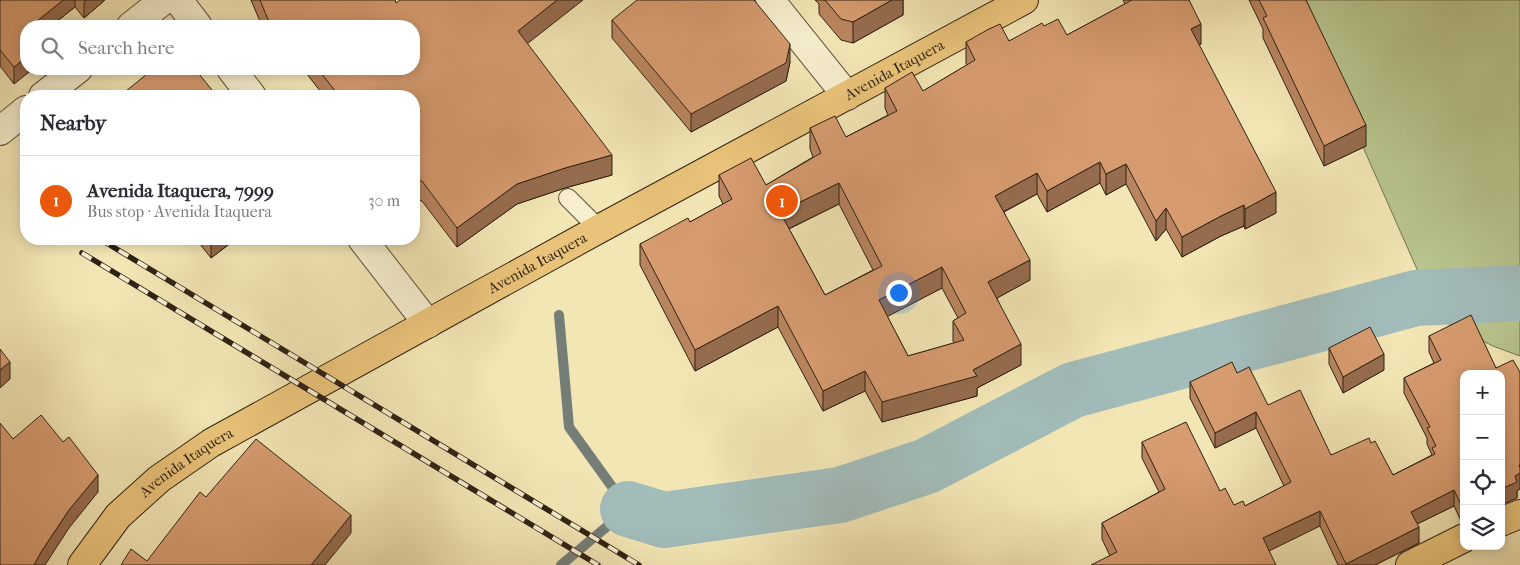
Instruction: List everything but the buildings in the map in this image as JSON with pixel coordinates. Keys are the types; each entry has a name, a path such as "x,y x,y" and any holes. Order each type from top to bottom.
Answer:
{"main road":[{"name":"Avenida Itaquera","path":"82,565 118,516 159,478 212,443 600,229 1024,0"},
{"path":"1505,520 1520,514"},
{"path":"1410,565 1460,540"}],"street":[{"path":"139,20 164,0"},
{"path":"178,0 193,20"},
{"path":"770,0 847,96"},
{"path":"51,90 70,75"},
{"path":"236,75 247,90"},
{"path":"0,131 20,115"},
{"path":"367,245 428,324"}],"lane":[{"path":"568,198 600,229"}],"green space":[{"path":"1298,0 1520,0 1520,356 1493,346 1439,319"}],"waterway":[{"path":"628,509 664,520 840,495 927,466 1073,390 1416,298 1520,293"},
{"path":"559,315 569,427 628,509 561,565"}],"railway":[{"path":"110,245 639,565"},
{"path":"82,253 598,565"}],"place":[{"name":"Avenida Itaquera, 7999","path":"782,201"}]}
